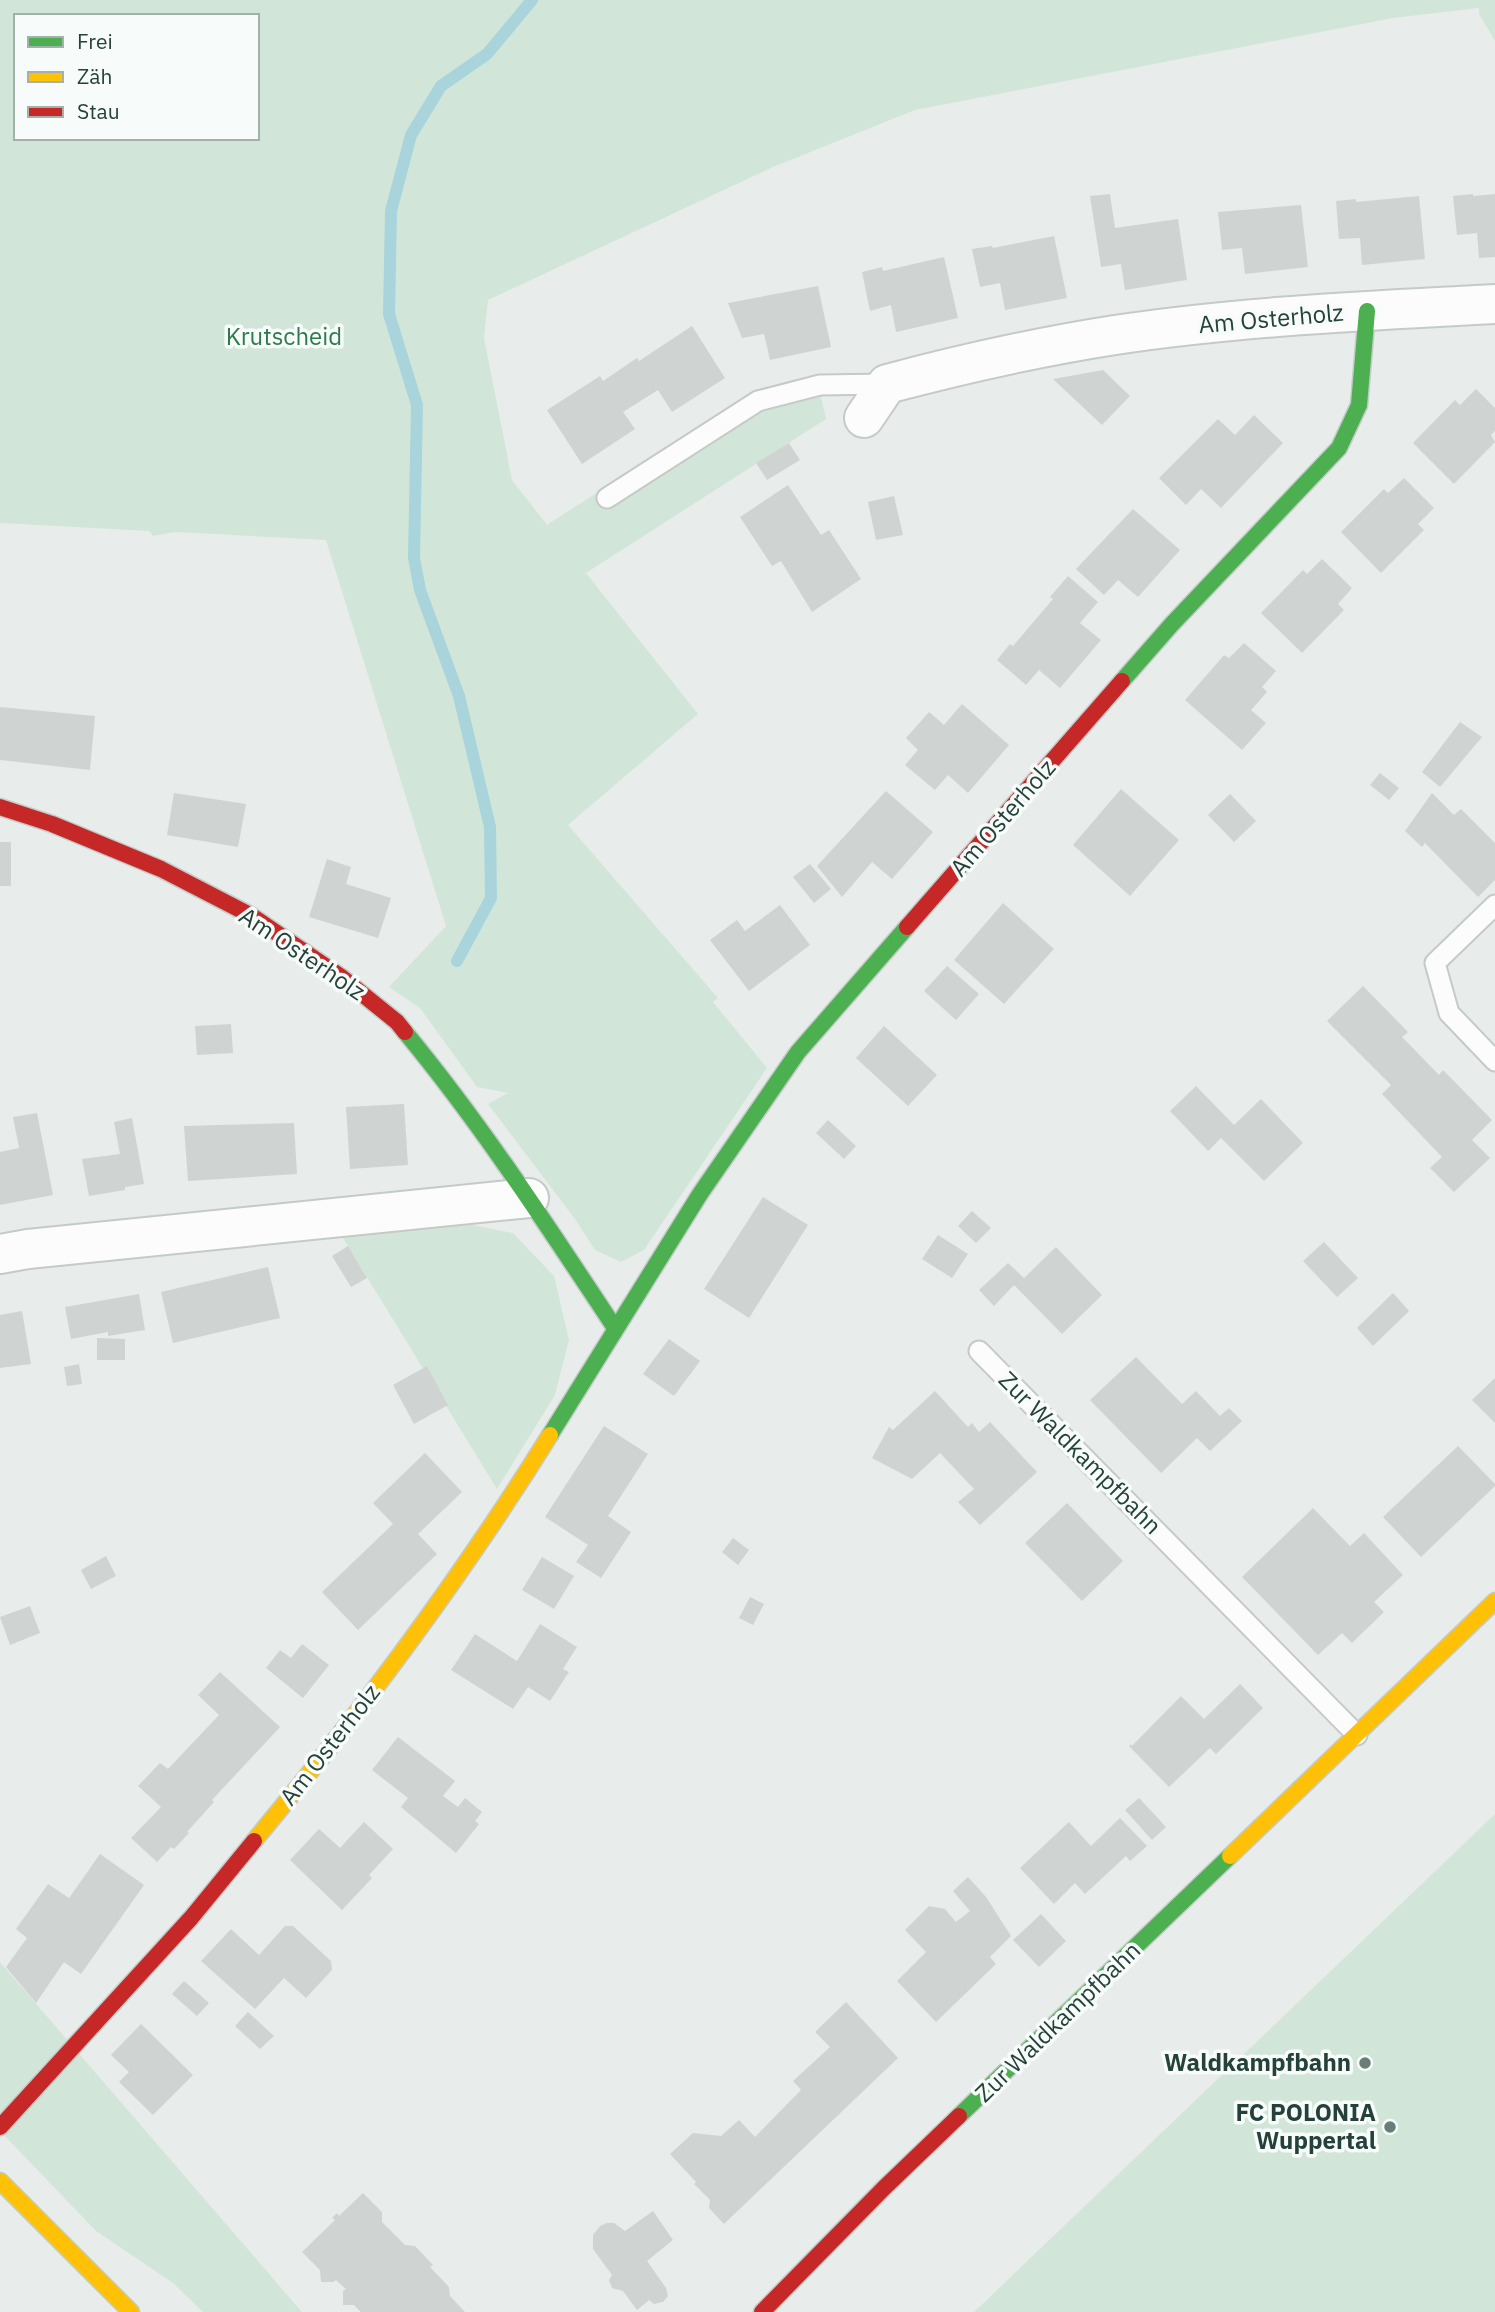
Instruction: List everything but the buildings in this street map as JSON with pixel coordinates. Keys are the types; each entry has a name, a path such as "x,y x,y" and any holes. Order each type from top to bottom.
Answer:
{"street":[{"name":"Am Osterholz","path":"887,384 960,365 1115,335 1257,319 1495,304"},
{"name":"Am Osterholz","path":"0,2127 191,1918 317,1765 438,1606 526,1474 699,1194 798,1052 1172,624 1339,448 1359,405 1367,311"},
{"path":"864,418 887,384"},
{"name":"Am Osterholz","path":"0,807 52,824 161,869 252,916 340,976 397,1022 444,1079 615,1328"},
{"path":"0,1254 42,1247 528,1198"},
{"name":"Zur Waldkampfbahn","path":"762,2312 884,2188 1495,1601"},
{"path":"3,2189 131,2312"}],"lane":[{"name":"Am Osterholz","path":"607,498 758,401 820,385 887,384"},
{"path":"1495,905 1435,963 1450,1013 1495,1061"},
{"name":"Zur Waldkampfbahn","path":"979,1351 1357,1735"}],"green space":[{"name":"Krutscheid","path":"0,0 1495,0 1495,41 1479,14 1479,8 1393,18 915,110 773,167 488,300 484,338 512,480 548,526 598,492 610,509 764,410 821,397 826,419 586,573 698,714 568,825 718,998 713,1002 767,1068 644,1250 621,1262 595,1250 575,1219 488,1104 508,1093 477,1087 420,1008 389,987 446,926 326,540 175,532 153,536 149,531 0,523"},
{"path":"458,1222 513,1233 554,1276 569,1340 555,1395 497,1489 338,1230"},
{"name":"Waldkampfbahn","path":"1495,1814 1495,2312 974,2312"},
{"path":"0,1962 302,2312 203,2312 173,2283 96,2231 0,2131"}],"waterway":[{"path":"457,961 491,898 490,827 459,696 420,590 414,558 417,405 389,314 391,211 411,135 441,86 487,54 532,0"}],"traffic: fast":[{"path":"1122,681 1172,624 1339,448 1359,405 1367,311"},
{"path":"550,1435 700,1194 798,1052 907,927"},
{"path":"405,1032 488,1140 615,1328"},
{"path":"959,2116 1230,1856"}],"traffic: slow":[{"path":"254,1841 409,1643 481,1541 550,1435"},
{"path":"1230,1856 1495,1601"},
{"path":"0,2181 131,2312"}],"traffic: jam":[{"path":"907,927 1122,681"},
{"path":"0,807 52,824 161,869 252,916 340,976 397,1022 405,1032"},
{"path":"0,2127 191,1918 254,1841"},
{"path":"762,2312 959,2116"}],"place":[{"name":"Waldkampfbahn","path":"1365,2063"},
{"name":"FC POLONIA Wuppertal","path":"1390,2127"}]}
